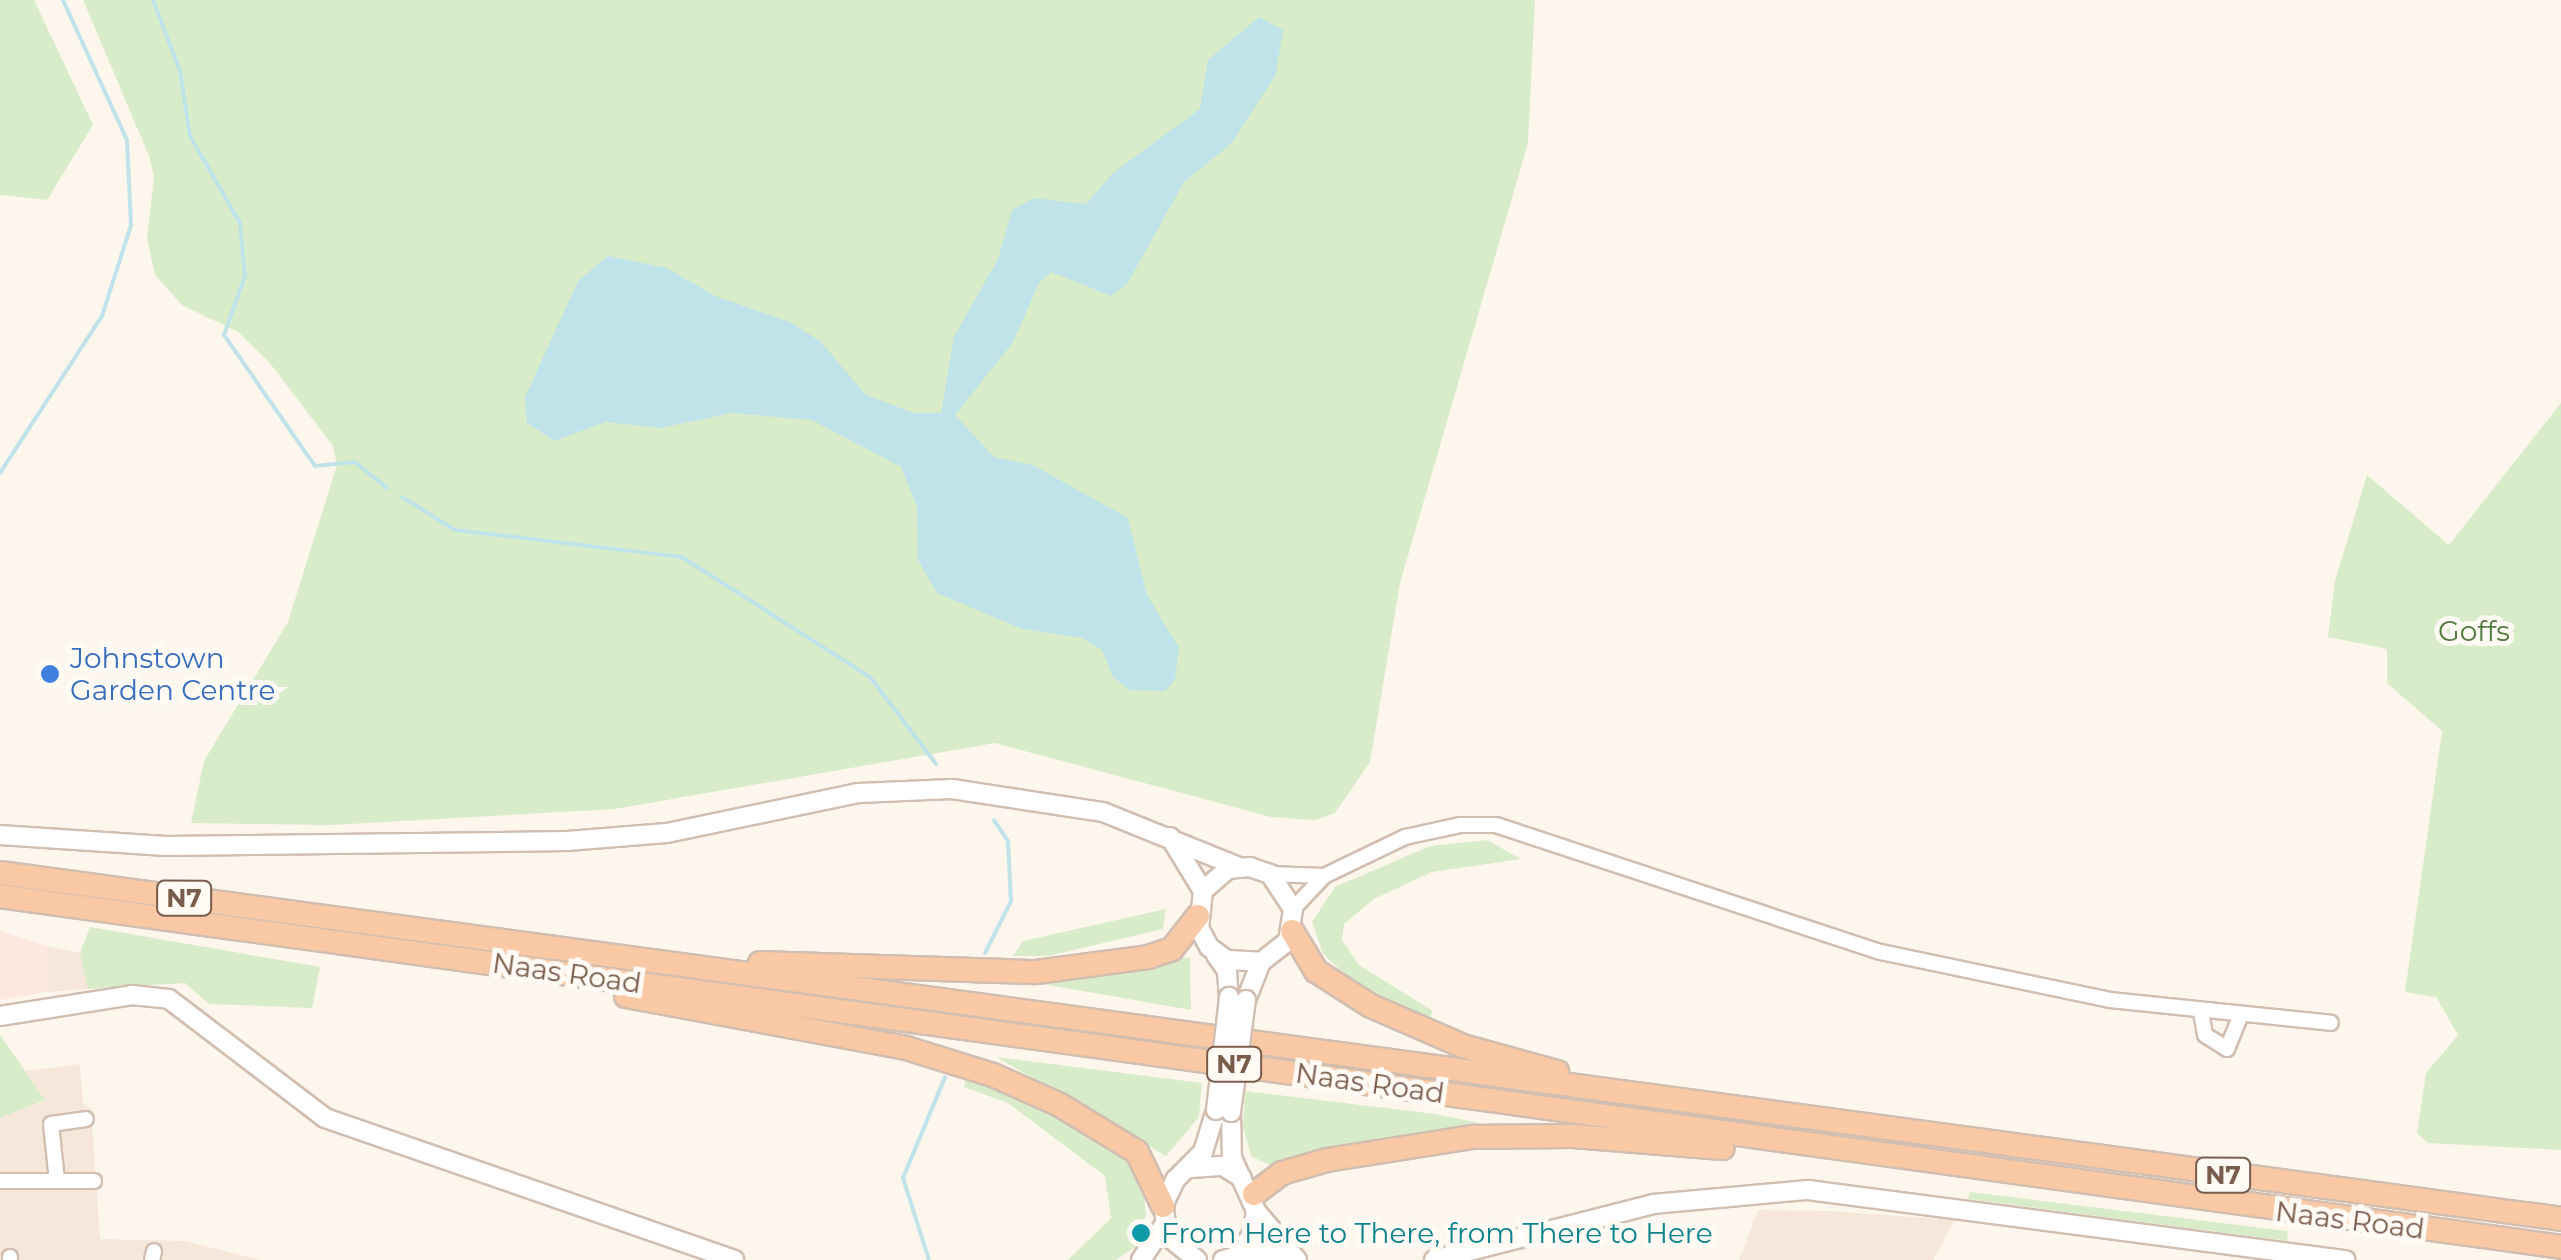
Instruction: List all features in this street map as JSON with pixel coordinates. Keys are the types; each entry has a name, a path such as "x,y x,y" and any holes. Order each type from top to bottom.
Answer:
{"highway":[{"name":"Naas Road","path":"0,873 368,934 2101,1189 2561,1247"},
{"name":"Naas Road","path":"0,896 368,934 2561,1219"},
{"name":"N7","path":"368,934 972,974 1148,957 1172,948 1198,916"},
{"name":"N7","path":"1293,920 1316,971 1334,986 1462,1046 1530,1067 1885,1131"},
{"name":"N7","path":"368,934 952,1062 1032,1092 1118,1138 1148,1166 1164,1216"},
{"name":"N7","path":"1251,1195 1267,1180 1326,1160 1513,1136 1797,1154 2101,1189"}],"street":[{"path":"0,834 166,846 567,841 667,833 859,793 952,789 1040,798 1170,836 1218,864 1270,874 1324,876 1435,828 1496,826 1824,937 1976,974 2201,1012 2331,1023"},
{"path":"1170,836 1204,891"},
{"path":"1238,999 1198,916 1204,891 1218,874 1239,867"},
{"path":"1270,874 1293,920"},
{"path":"1230,1257 1252,1235 1251,1195 1232,1158 1224,1111 1238,999 1261,962 1280,950 1293,920 1324,876"},
{"path":"1216,954 1238,964 1261,962"},
{"path":"0,1016 132,995 169,999 325,1118 734,1260"},
{"path":"2201,1012 2206,1035 2227,1049 2240,1016"},
{"path":"1141,1260 1164,1216 1175,1180 1191,1168 1224,1111"},
{"path":"57,1181 51,1124 86,1119"},
{"path":"1191,1168 1223,1166 1251,1195 1298,1260"},
{"path":"0,1181 94,1181"},
{"path":"1434,1260 1653,1204 1808,1190 2345,1260"},
{"path":"1164,1216 1192,1258"},
{"path":"1230,1257 1289,1260"},
{"path":"1154,1260 1192,1258"}],"shaded area":[{"path":"0,931 47,946 47,992 0,1000"},
{"path":"47,946 80,953 88,989 47,992"},
{"path":"80,1064 83,1104 91,1108 100,1239 185,1241 261,1260 0,1260 0,1118 44,1101 26,1071"},
{"path":"1758,1210 1955,1220 1933,1260 1739,1260"}],"green space":[{"path":"0,0 34,0 93,125 47,200 0,195"},
{"path":"83,0 1535,0 1528,143 1400,583 1370,762 1335,813 1315,820 1271,817 995,743 615,809 332,825 191,823 204,761 288,622 337,465 333,446 269,362 238,332 182,305 155,275 147,238 154,177 149,156"},
{"name":"Goffs","path":"2561,403 2561,1150 2428,1143 2417,1133 2426,1073 2458,1035 2436,997 2405,992 2442,731 2387,683 2387,649 2328,637 2335,581 2367,475 2449,545"},
{"path":"1487,840 1521,859 1432,872 1374,899 1344,924 1342,940 1359,965 1433,1011 1428,1021 1356,984 1323,954 1312,922 1335,887 1430,846"},
{"path":"1166,909 1163,929 1048,956 1013,956 1023,941"},
{"path":"90,927 320,967 312,1008 209,1004 185,983 88,989 80,953"},
{"path":"1190,957 1191,1010 1020,980"},
{"path":"0,1035 45,1100 0,1118"},
{"path":"996,1057 1202,1083 1199,1117 1166,1156"},
{"path":"967,1073 1073,1119 1141,1163 1146,1216 1138,1245 1116,1260 1068,1260 1111,1218 1105,1176 1008,1103 964,1087"},
{"path":"1245,1091 1435,1114 1509,1129 1324,1149 1269,1165 1251,1156 1243,1127"},
{"path":"1970,1192 2287,1231 2288,1241 1968,1199"}],"water":[{"path":"1259,17 1283,30 1276,74 1232,143 1184,182 1127,284 1111,296 1052,272 1040,281 1013,342 955,415 994,457 1033,465 1128,518 1147,595 1179,648 1175,680 1165,691 1130,690 1113,677 1102,650 1082,638 1022,629 937,593 918,560 917,507 901,467 812,420 732,413 660,428 606,422 554,441 527,423 525,397 578,281 608,256 667,268 715,296 790,322 820,341 866,395 914,413 941,413 954,337 998,259 1012,210 1034,198 1086,204 1114,172 1200,109 1208,60"}],"waterway":[{"path":"0,473 102,316 131,225 127,140 63,0"},
{"path":"153,0 180,71 190,136 240,223 245,276 224,335 315,466 355,462 387,488"},
{"path":"402,497 455,530 682,557 870,677 936,764"},
{"path":"985,953 1011,901 1008,841 994,820"},
{"path":"929,1260 903,1178 945,1077"}],"place":[{"name":"Johnstown Garden Centre","path":"50,674"},
{"name":"From Here to There, from There to Here","path":"1141,1233"}]}
